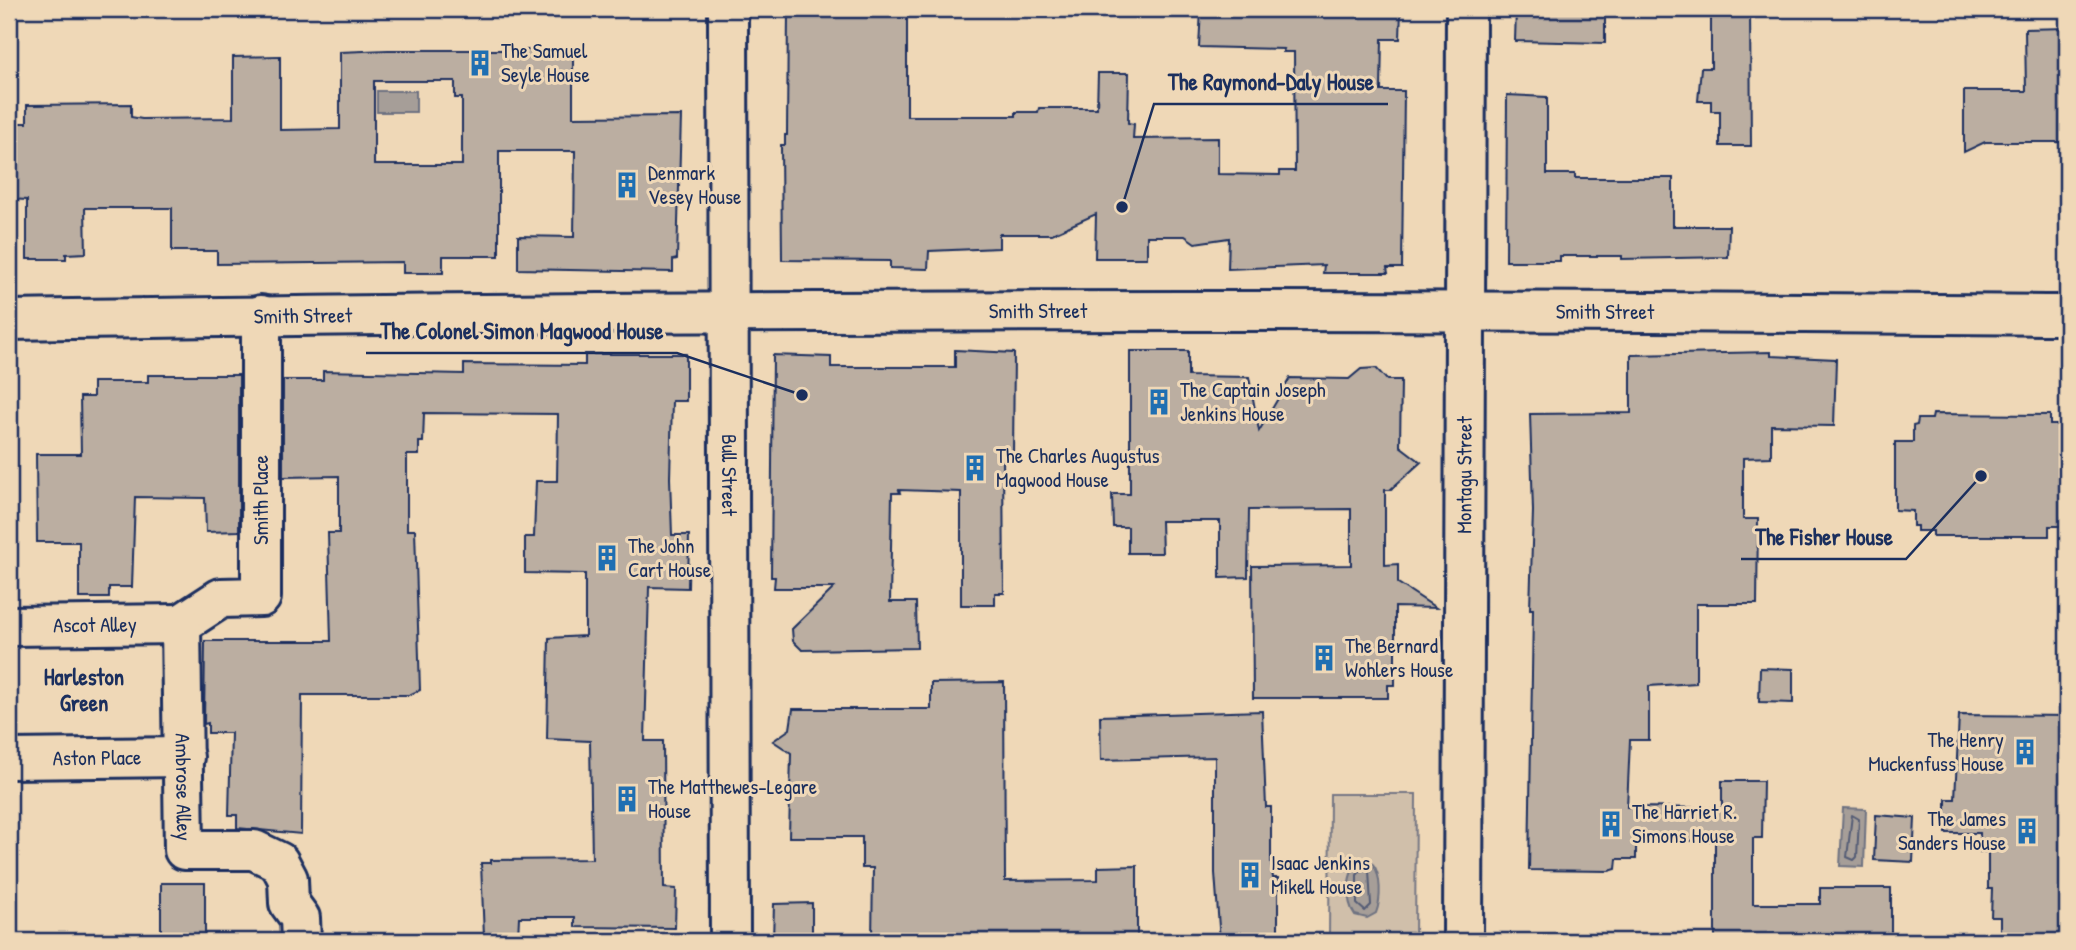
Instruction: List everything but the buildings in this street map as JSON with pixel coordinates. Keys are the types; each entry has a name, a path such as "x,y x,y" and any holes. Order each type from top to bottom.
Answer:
{"street":[{"name":"Bull Street","path":"729,9 730,941"},
{"name":"Montagu Street","path":"1463,941 1466,9"},
{"name":"Smith Street","path":"9,320 261,315 1467,310 2067,315"},
{"name":"Smith Place","path":"181,624 221,598 261,597 261,315"},
{"name":"Ascot Alley","path":"9,626 181,624"},
{"name":"Ambrose Alley","path":"181,624 184,850 254,850 279,862 288,878 289,903 300,918 301,941"},
{"name":"Aston Place","path":"9,759 184,757"}],"shaded area":[{"path":"1330,794 1416,794 1415,941 1329,941"}],"water":[{"path":"377,91 416,91 416,112 377,112"},
{"path":"1843,808 1866,809 1864,867 1840,866"},
{"path":"1360,861 1372,863 1379,880 1380,894 1376,913 1367,918 1355,915 1348,894 1352,872"}],"place":[{"name":"The Samuel Seyle House","path":"480,63"},
{"name":"Denmark Vesey House","path":"627,185"},
{"name":"The Raymond-Daly House","path":"1122,207"},
{"name":"The Colonel Simon Magwood House","path":"802,395"},
{"name":"The Captain Joseph Jenkins House","path":"1159,402"},
{"name":"The Charles Augustus Magwood House","path":"975,468"},
{"name":"The Fisher House","path":"1981,476"},
{"name":"The John Cart House","path":"607,558"},
{"name":"The Bernard Wohlers House","path":"1324,658"},
{"name":"The Henry Muckenfuss House","path":"2025,752"},
{"name":"The Matthewes-Legare House","path":"627,799"},
{"name":"The Harriet R. Simons House","path":"1611,824"},
{"name":"The James Sanders House","path":"2027,831"},
{"name":"Isaac Jenkins Mikell House","path":"1250,875"}],"district":[{"name":"Harleston Green","path":"84,690"}]}
